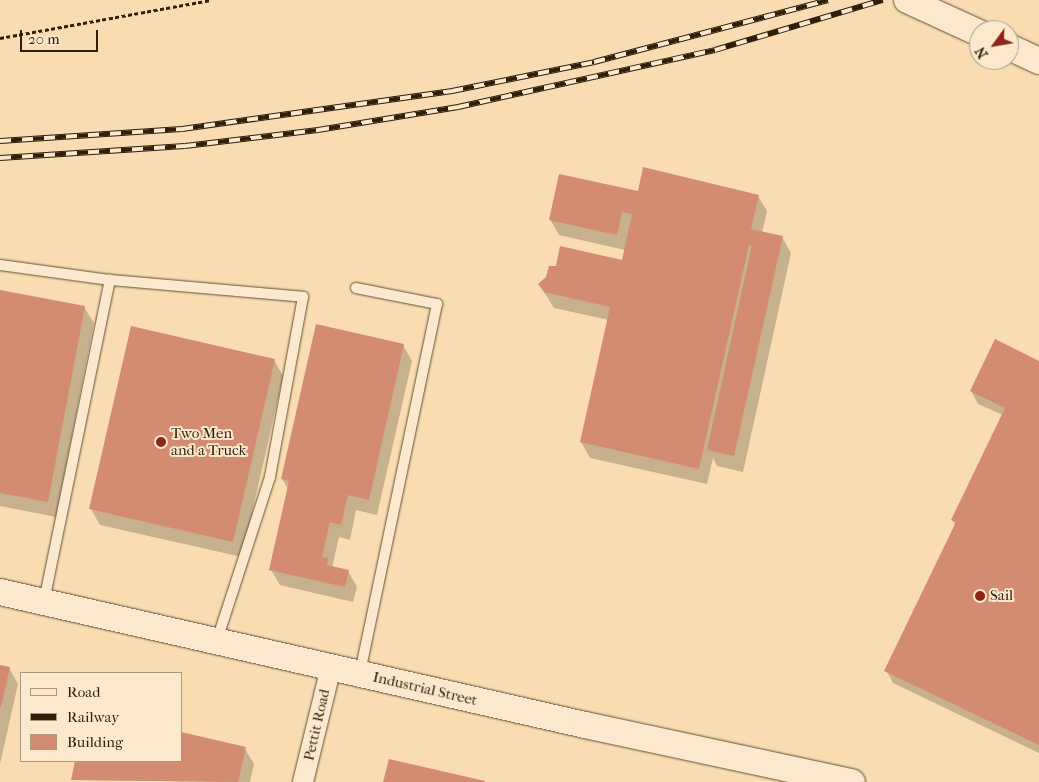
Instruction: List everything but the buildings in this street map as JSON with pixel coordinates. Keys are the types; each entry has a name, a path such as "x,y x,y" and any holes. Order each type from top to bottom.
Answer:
{"street":[{"path":"907,0 969,28"},
{"path":"1019,52 1039,62"},
{"name":"Industrial Street","path":"0,592 360,674 852,782"},
{"name":"Pettit Road","path":"304,782 331,667"}],"lane":[{"path":"0,265 110,280 303,297 270,477 217,641"},
{"path":"44,602 110,280"},
{"path":"356,288 437,304 360,674"}],"path":[{"path":"0,38 211,0"}],"railway":[{"path":"0,141 182,129 452,91 594,62 828,0"},
{"path":"0,158 185,146 318,130 458,107 715,50 883,0"}],"place":[{"name":"Two Men and a Truck","path":"161,442"},
{"name":"Sail","path":"980,596"}]}
